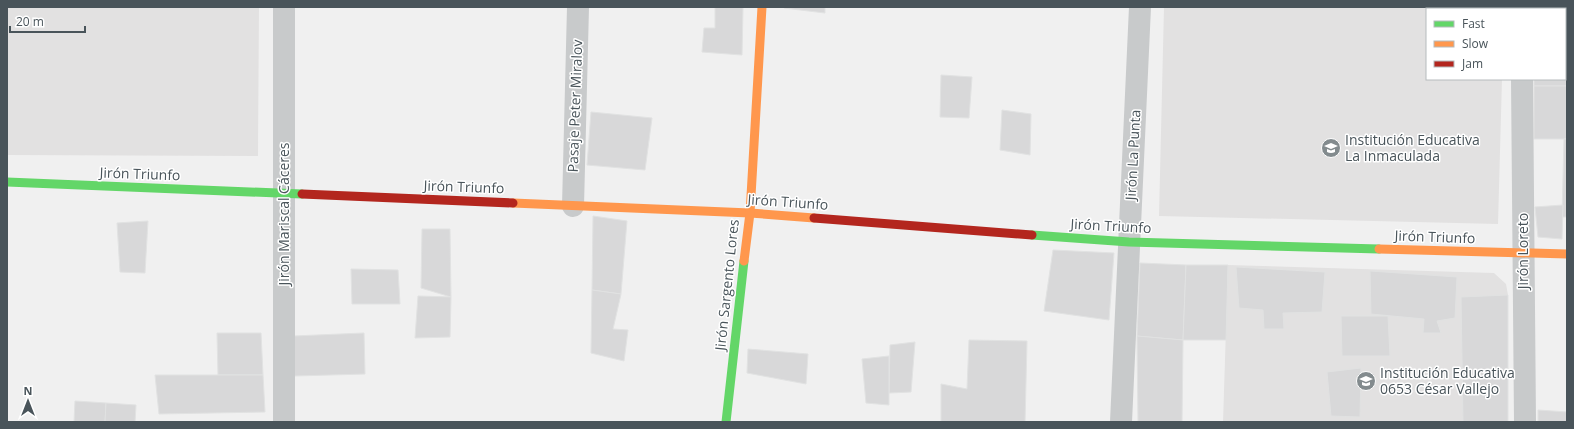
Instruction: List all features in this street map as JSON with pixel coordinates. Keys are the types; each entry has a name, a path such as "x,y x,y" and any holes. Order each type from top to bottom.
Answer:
{"street":[{"name":"Jirón Mariscal Cáceres","path":"284,7 284,422"},
{"name":"Pasaje Peter Miralov","path":"573,206 578,7"},
{"name":"Jirón Sargento Lores","path":"726,422 750,213 762,7"},
{"name":"Jirón La Punta","path":"1121,422 1128,242 1140,7"},
{"name":"Jirón Loreto","path":"1522,80 1524,422"},
{"name":"Jirón Triunfo","path":"7,182 750,213 1128,242 1523,254 1567,254"}],"shaded area":[{"path":"7,7 259,7 258,156 7,155"},
{"name":"Institución Educativa La Inmaculada","path":"1164,7 1504,7 1426,8 1426,80 1502,80 1498,224 1159,216"},
{"name":"Institución Educativa 0653 César Vallejo","path":"1228,265 1494,273 1506,284 1508,295 1508,422 1223,422"}],"building":[{"path":"715,7 743,7 742,55 702,52 704,28 715,28"},
{"path":"825,7 825,13 784,8"},
{"path":"1567,24 1567,86 1534,86 1534,80 1566,80"},
{"path":"941,75 972,77 969,118 940,117"},
{"path":"1534,86 1567,86 1567,139 1534,139"},
{"path":"1002,110 1031,114 1030,155 1000,150"},
{"path":"591,112 652,118 645,170 587,165"},
{"path":"1564,139 1567,139 1567,217 1562,217"},
{"path":"1563,205 1562,239 1538,237 1535,207"},
{"path":"593,216 627,221 621,294 592,290"},
{"path":"148,221 145,273 120,272 117,223"},
{"path":"422,229 450,229 451,297 421,288"},
{"path":"1053,250 1114,253 1109,320 1044,311"},
{"path":"1140,263 1186,265 1183,340 1137,336"},
{"path":"1186,265 1228,265 1226,340 1183,340"},
{"path":"1236,267 1325,272 1322,312 1283,313 1284,329 1264,329 1263,310 1239,308"},
{"path":"351,269 398,270 400,304 352,304"},
{"path":"1370,271 1457,277 1455,318 1437,321 1441,333 1423,333 1424,319 1371,314"},
{"path":"592,290 621,294 613,329 628,330 624,361 591,353"},
{"path":"1508,295 1508,422 1463,422 1461,297"},
{"path":"418,296 451,297 450,337 415,338"},
{"path":"1341,316 1388,316 1390,356 1342,356"},
{"path":"217,333 261,333 263,375 218,375"},
{"path":"364,333 365,374 294,376 294,336"},
{"path":"1137,336 1183,340 1182,422 1138,422"},
{"path":"969,340 1027,341 1025,422 941,422 941,384 967,389"},
{"path":"915,342 911,392 889,393 890,345"},
{"path":"748,349 808,354 806,384 747,373"},
{"path":"889,356 889,405 866,403 862,359"},
{"path":"1361,368 1360,417 1331,416 1327,372"},
{"path":"155,375 263,375 265,412 159,414"},
{"path":"75,401 106,403 105,422 74,422"},
{"path":"106,403 136,405 135,422 105,422"},
{"path":"1538,410 1567,412 1567,422 1538,422"}],"traffic: fast":[{"path":"7,182 302,194"},
{"path":"1032,235 1129,242 1379,249"},
{"path":"726,422 744,261"}],"traffic: slow":[{"path":"744,261 750,213 762,7"},
{"path":"513,203 750,213 814,218"},
{"path":"1379,249 1567,254"}],"traffic: jam":[{"path":"302,194 513,203"},
{"path":"814,218 1032,235"}],"place":[{"name":"Institución Educativa La Inmaculada","path":"1331,148"},
{"name":"Institución Educativa 0653 César Vallejo","path":"1366,381"}]}
